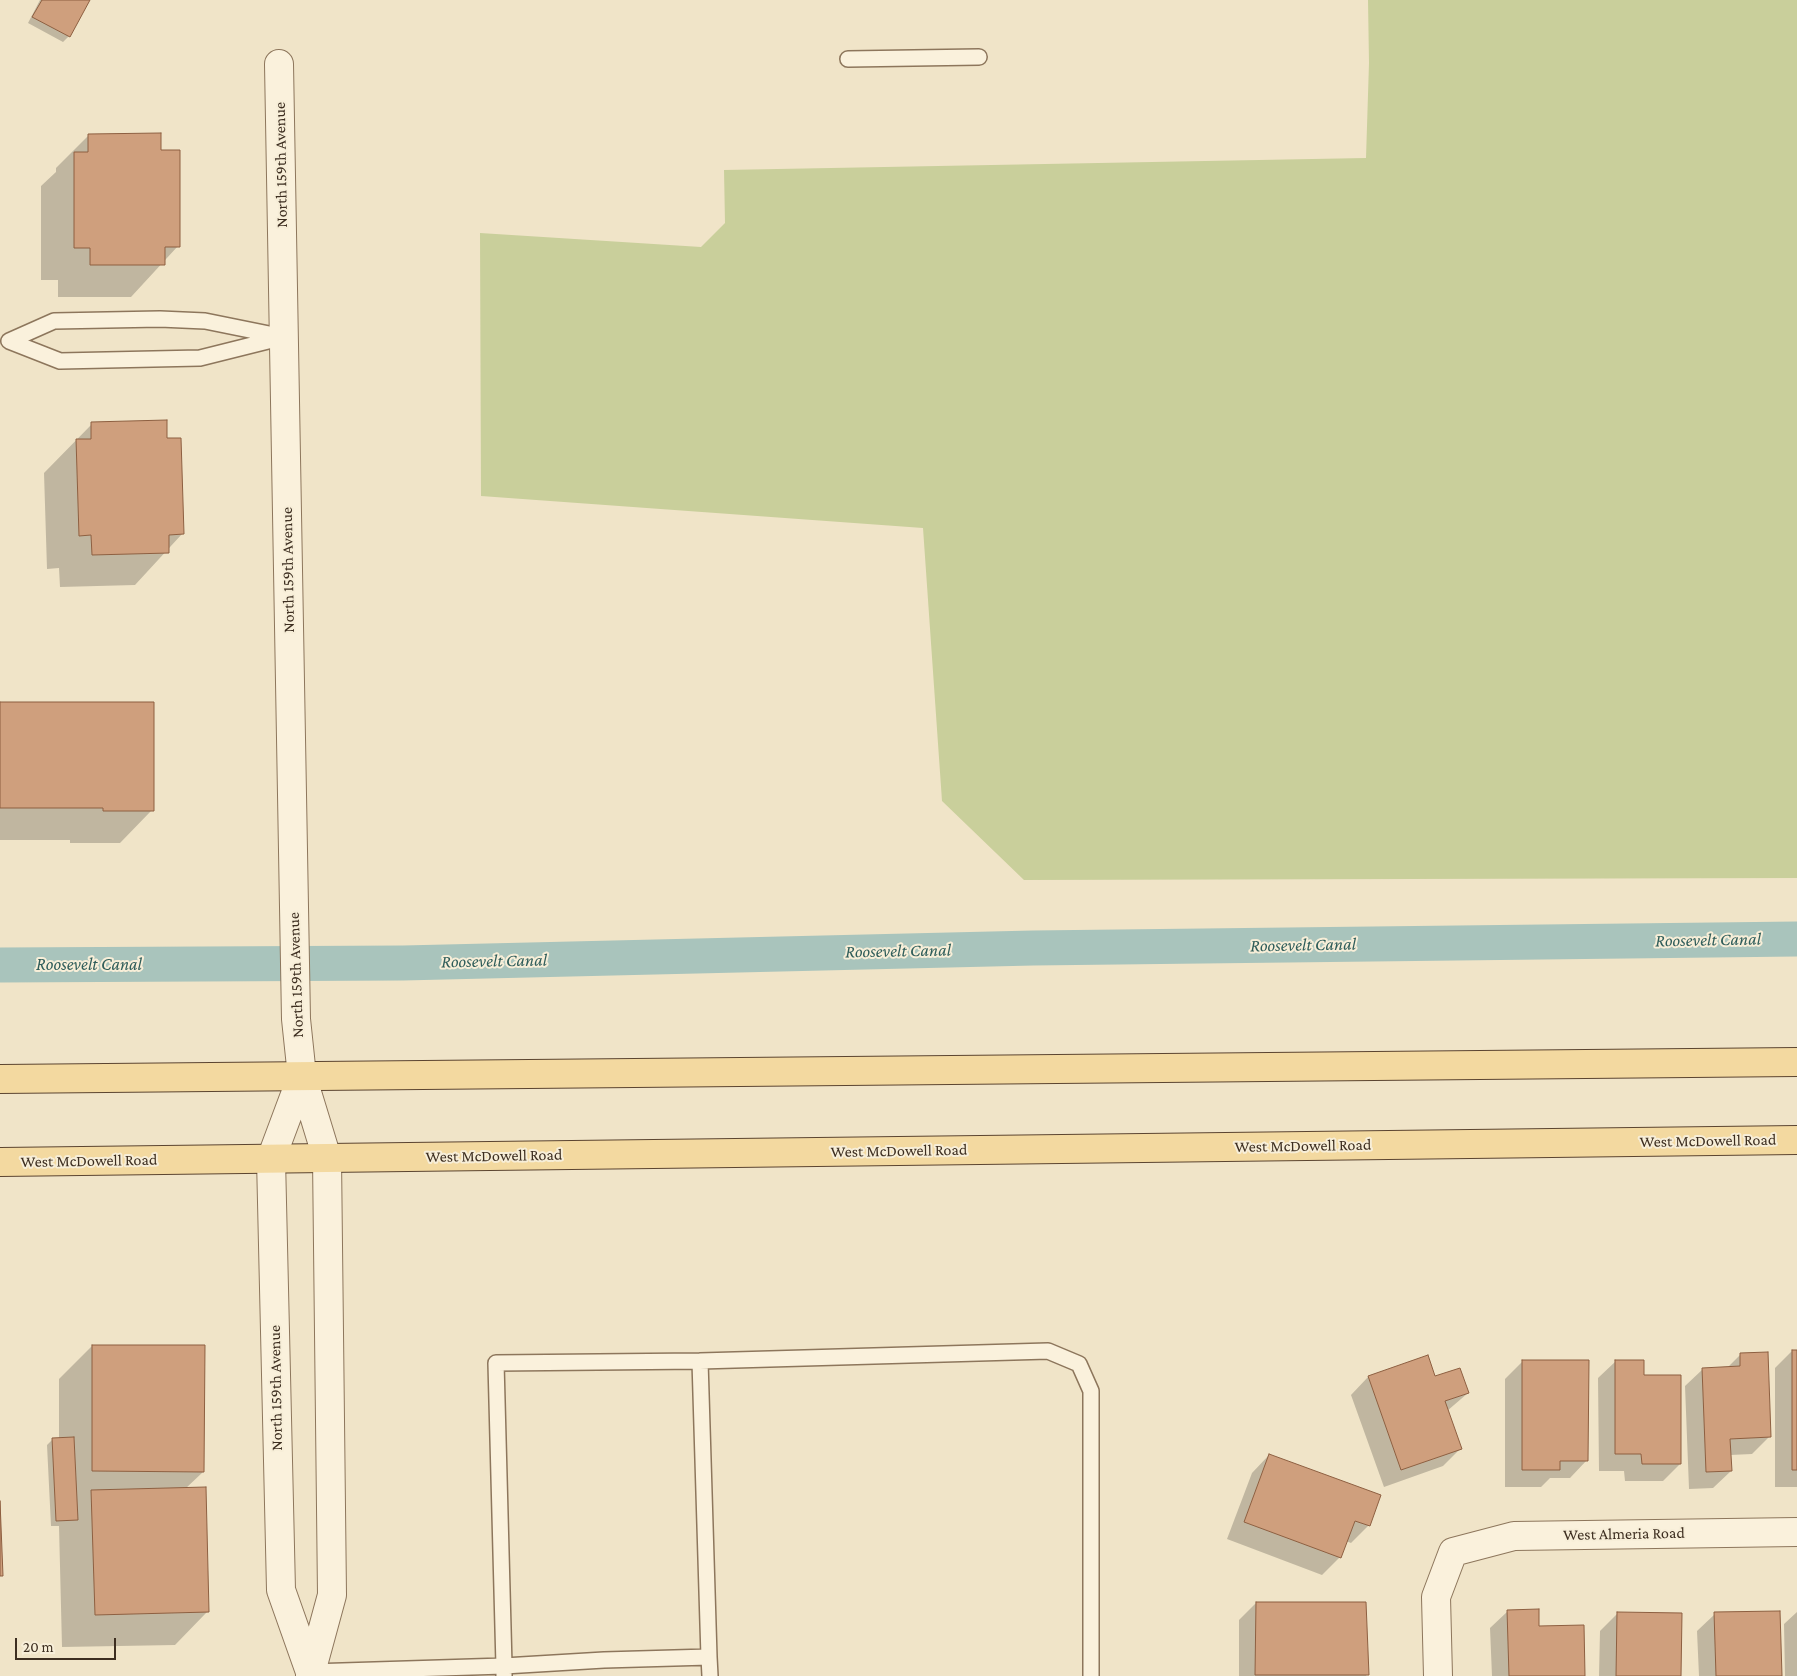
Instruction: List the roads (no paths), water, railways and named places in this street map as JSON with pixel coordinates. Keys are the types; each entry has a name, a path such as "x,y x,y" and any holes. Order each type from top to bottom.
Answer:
{"main road":[{"path":"0,1079 1797,1062"},
{"name":"West McDowell Road","path":"0,1162 1797,1140"}],"street":[{"name":"North 159th Avenue","path":"279,64 295,1000 302,1076 327,1158 332,1595 310,1674"},
{"name":"North 159th Avenue","path":"302,1076 271,1159 281,1590 310,1674"},
{"name":"West Almeria Road","path":"1438,1676 1436,1597 1453,1552 1514,1536 1797,1532"}],"lane":[{"path":"848,59 979,57"},
{"path":"160,319 205,321 284,337 200,358 60,362 9,341 54,321 160,319"},
{"path":"504,1671 496,1363 700,1362 1048,1351 1079,1364 1092,1391 1091,1676"},
{"path":"700,1362 710,1676"},
{"path":"310,1674 504,1671 709,1658"}],"waterway":[{"name":"Roosevelt Canal","path":"0,965 403,963 1033,948 1797,939"}]}
